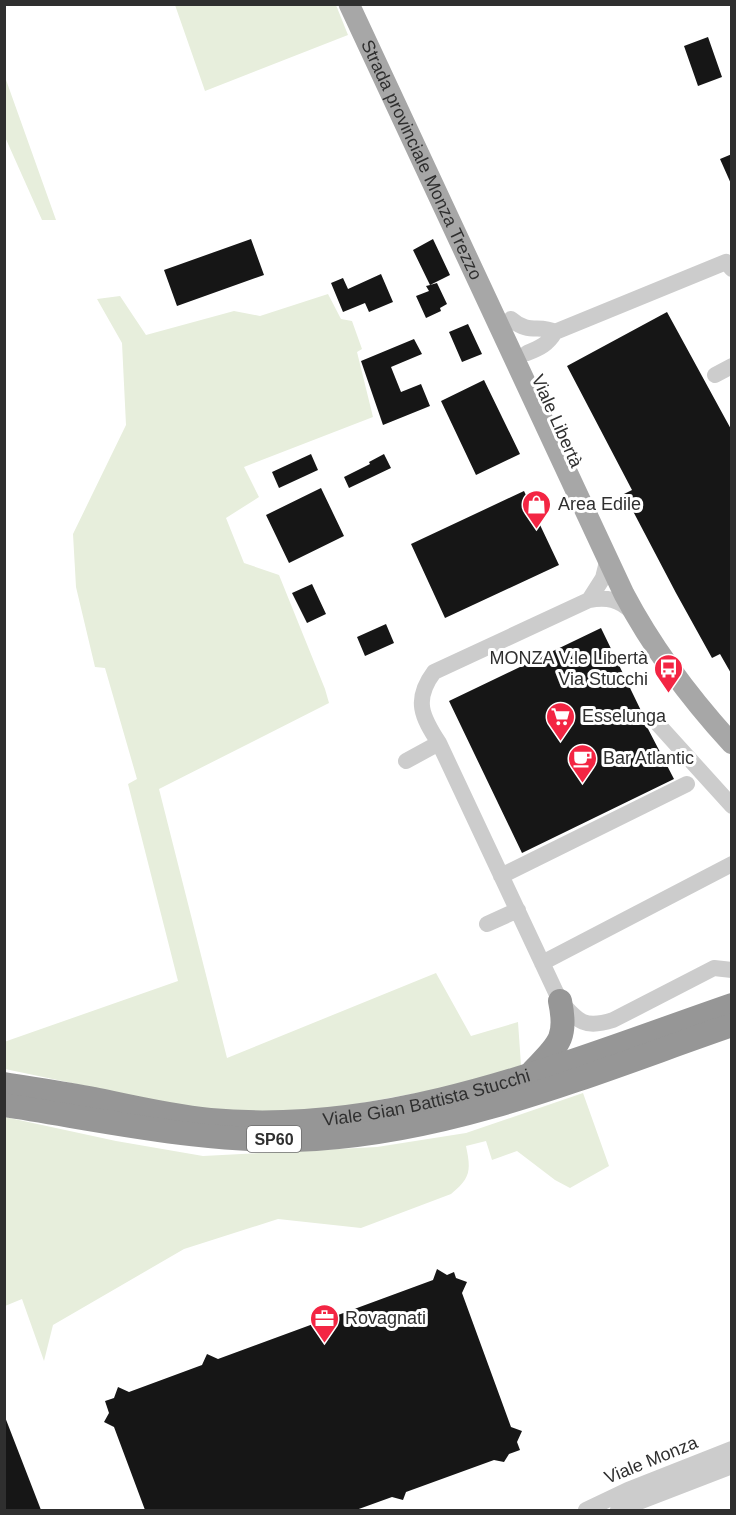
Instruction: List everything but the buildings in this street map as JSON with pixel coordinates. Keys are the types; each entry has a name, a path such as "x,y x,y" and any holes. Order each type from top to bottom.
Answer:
{"highway":[{"path":"529,1075 557,1046 565,1022 560,1001"},
{"name":"Viale Gian Battista Stucchi","path":"4,1084 198,1119 271,1122 323,1120 388,1110 471,1092 529,1075 732,1005"},
{"name":"Viale Gian Battista Stucchi","path":"4,1104 150,1130 209,1137 304,1139 361,1135 481,1111 732,1025"}],"main road":[{"name":"Strada provinciale Monza Trezzo","path":"349,4 427,169"},
{"name":"Viale Libertà","path":"427,169 477,253 502,317 512,352 635,615 676,677 732,744"},
{"name":"Viale Libertà","path":"512,352 596,510 649,620 700,693 732,729"}],"street":[{"path":"512,352 543,346 550,341 555,332 729,265"},
{"path":"502,317 522,327 535,330 548,328 555,332"},
{"path":"715,375 732,366"},
{"path":"589,600 603,578 608,558"},
{"path":"635,615 618,601 608,598 589,600 434,672 422,694 422,714 439,743 560,1001 572,1014 586,1024 597,1025 613,1020 714,968 732,970"},
{"path":"656,722 732,806"},
{"path":"406,761 439,743"},
{"path":"501,876 687,784"},
{"path":"542,963 732,864"},
{"path":"487,924 518,910"},
{"name":"Viale Monza","path":"586,1510 628,1490 732,1449"},
{"name":"Viale Monza","path":"618,1510 732,1466"},
{"path":"573,1510 580,1508 586,1510"}],"green space":[{"path":"175,5 336,5 348,35 205,91"},
{"path":"5,77 56,220 42,220 5,137"},
{"path":"328,294 341,319 352,321 362,349 357,352 373,417 244,467 259,497 226,518 244,563 279,575 329,703 159,789 227,1058 436,973 471,1036 518,1022 521,1065 488,1080 329,1109 260,1113 186,1107 5,1069 4,1042 178,981 128,784 137,779 105,668 95,667 76,587 73,534 126,425 122,343 97,299 120,296 146,335 234,311 260,316"},
{"path":"583,1093 609,1166 570,1188 555,1180 517,1151 492,1160 486,1141 466,1146 469,1161 468,1173 451,1194 361,1228 278,1219 184,1249 53,1325 44,1361 22,1299 5,1306 5,1117 116,1141 203,1156 377,1147 466,1133"}],"place":[{"name":"Area Edile","path":"537,530"},
{"name":"MONZA V.le Libertà Via Stucchi","path":"669,694"},
{"name":"Esselunga","path":"561,742"},
{"name":"Bar Atlantic","path":"582,784"},
{"name":"Rovagnati","path":"324,1344"}]}
